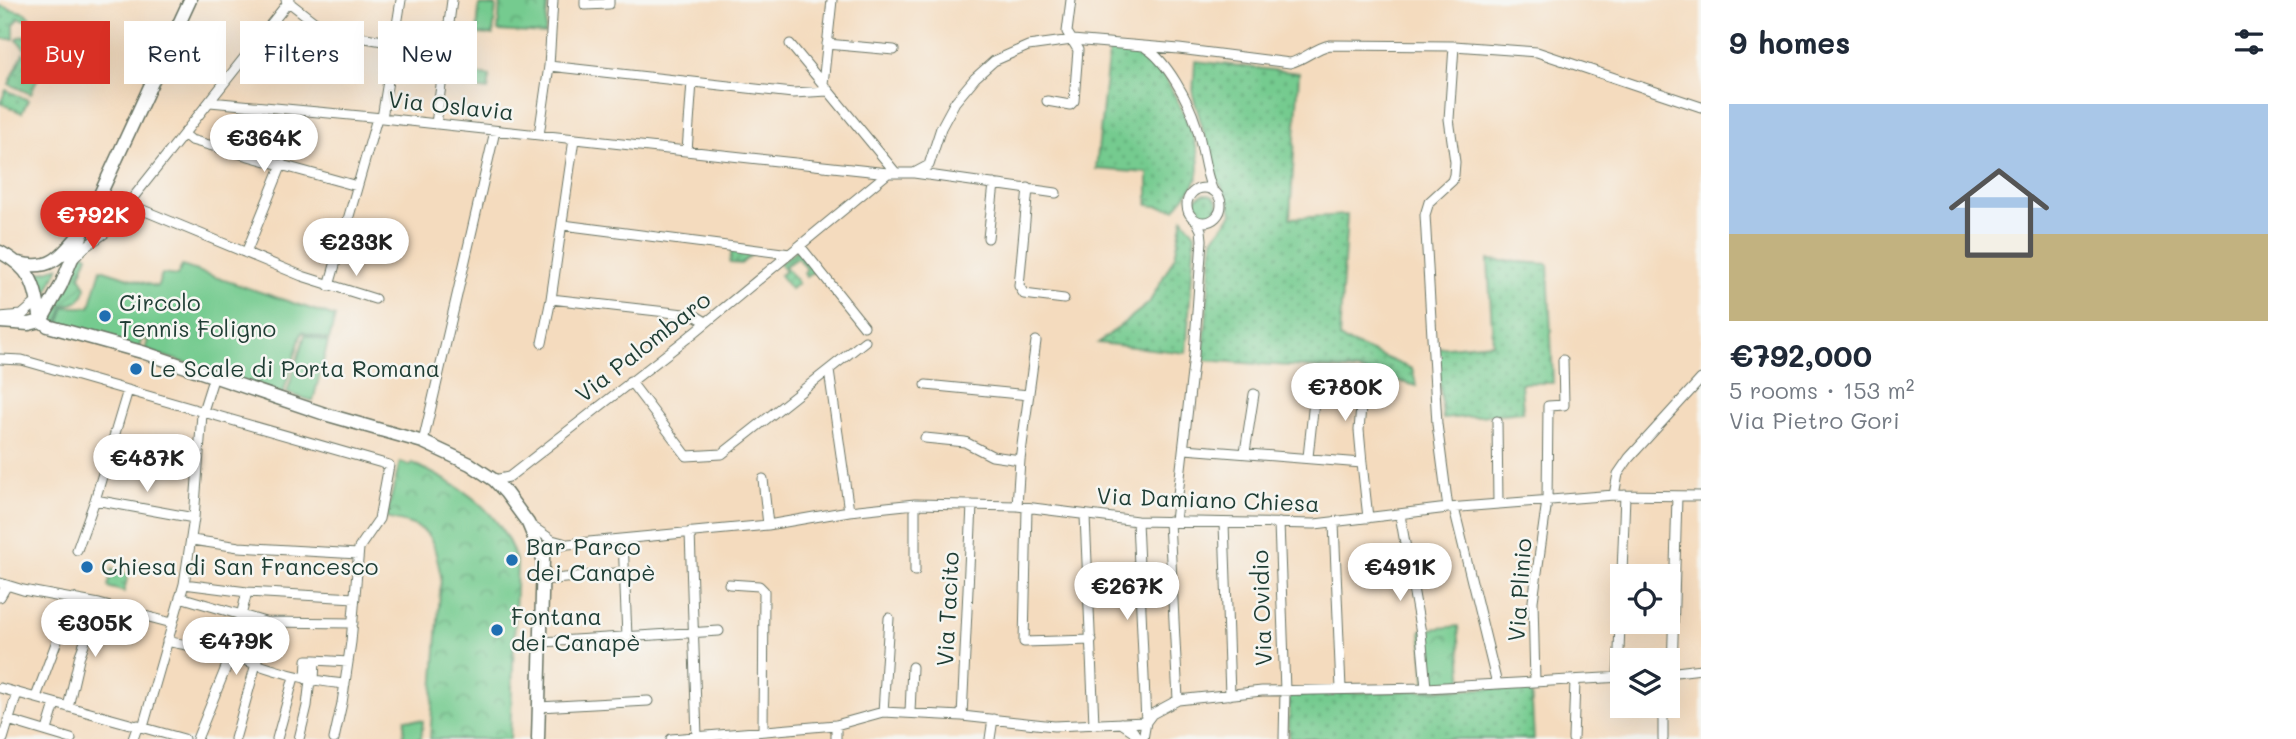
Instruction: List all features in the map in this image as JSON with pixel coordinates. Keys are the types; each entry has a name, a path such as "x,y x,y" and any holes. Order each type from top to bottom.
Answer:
{"main road":[{"path":"41,321 71,262 190,0"},
{"path":"0,252 32,266 50,262 59,258 85,227"},
{"path":"19,262 32,282 41,321"},
{"path":"0,322 29,324 41,321 142,352 328,415 423,442 470,464 494,480 528,523 543,559 538,739"}],"street":[{"path":"398,21 401,0"},
{"path":"449,21 452,0"},
{"path":"539,135 549,66 553,0"},
{"path":"585,0 585,5 609,4 609,0"},
{"path":"825,88 832,0"},
{"path":"1047,101 1070,105 1074,101 1078,50 1067,32 1071,0"},
{"path":"71,262 85,247 105,233 289,1 326,31 378,40"},
{"path":"914,173 925,168 933,159 942,128 956,102 975,78 995,61 1028,46 1072,40 1142,46 1165,55 1179,49 1290,63 1301,60 1319,47 1330,45 1454,46 1537,52 1701,107"},
{"path":"790,44 892,173"},
{"path":"827,44 894,50"},
{"path":"1454,46 1449,119 1455,162 1454,175 1452,181 1429,202 1425,215 1434,385 1451,508 1497,684"},
{"path":"1165,55 1168,71 1196,124 1212,189 1222,201 1221,212 1202,240"},
{"path":"549,66 793,93 825,88"},
{"path":"687,151 692,82"},
{"path":"329,286 379,118 386,84"},
{"path":"436,124 441,84"},
{"name":"Via Oslavia","path":"210,102 892,173 914,173 1056,193"},
{"path":"423,442 495,131"},
{"path":"185,135 191,140 357,186"},
{"path":"542,343 563,225 574,139"},
{"path":"246,253 282,164"},
{"path":"1178,700 1172,521 1185,449 1202,240 1201,230 1187,207 1189,196 1204,181 1206,166"},
{"name":"Via Palombaro","path":"494,480 509,477 892,173"},
{"path":"988,238 994,184"},
{"path":"1028,188 1020,291 1024,294 1064,299"},
{"path":"1198,189 1212,189"},
{"path":"130,201 138,208 246,253 329,286 375,299"},
{"path":"1196,220 1214,220"},
{"path":"563,225 790,254"},
{"path":"800,246 864,326"},
{"path":"551,299 684,314 696,316 706,322"},
{"path":"0,317 22,314 37,302"},
{"path":"684,314 696,331"},
{"path":"630,381 687,456 722,454 865,341"},
{"path":"1017,506 1020,460 1036,341"},
{"path":"0,359 22,360 389,465 379,519 359,548 348,662 334,739"},
{"name":"Via Plinio","path":"1535,682 1534,601 1547,501 1548,406 1564,405 1563,360"},
{"path":"829,371 849,511"},
{"path":"133,739 141,726 184,584 192,540 203,412 214,376"},
{"path":"1614,495 1618,474 1629,458 1701,379"},
{"path":"1363,384 1359,430 1368,518"},
{"path":"926,385 1029,395"},
{"path":"77,550 128,390"},
{"path":"1308,457 1315,392"},
{"path":"1245,452 1254,394"},
{"path":"1497,421 1498,504"},
{"path":"925,438 965,442 992,456 1020,460"},
{"path":"1185,449 1362,463"},
{"path":"506,493 509,477"},
{"path":"763,479 768,525"},
{"name":"Via Damiano Chiesa","path":"543,559 549,550 568,544 768,525 849,511 915,504 1017,506 1137,521 1334,523 1451,508 1614,495 1701,496"},
{"path":"1621,648 1625,495"},
{"path":"1671,648 1677,496"},
{"path":"95,500 194,518"},
{"path":"915,504 915,571"},
{"name":"Via Tacito","path":"962,716 972,505"},
{"path":"1027,508 1024,642 1092,640"},
{"path":"1400,515 1421,633 1426,688"},
{"path":"1085,516 1094,724"},
{"path":"1121,723 1141,739 1146,722 1137,521"},
{"path":"528,523 552,540 568,544"},
{"path":"1224,523 1230,695"},
{"name":"Via Ovidio","path":"1279,523 1285,691 1284,739"},
{"path":"1334,523 1341,689"},
{"path":"690,532 696,737"},
{"path":"623,539 627,638"},
{"path":"192,540 239,547 358,554"},
{"path":"544,580 625,572"},
{"path":"0,597 4,584 172,623"},
{"path":"184,584 247,592 355,598"},
{"path":"729,584 759,586 764,591 763,730"},
{"path":"197,739 231,655 247,592"},
{"path":"180,597 265,622 353,622"},
{"path":"36,697 73,598"},
{"path":"68,707 80,656 99,604"},
{"path":"883,712 889,618"},
{"path":"235,739 265,622"},
{"path":"542,642 719,631"},
{"path":"167,641 231,655 294,677 345,684"},
{"path":"299,739 315,660 348,662"},
{"path":"911,712 912,667"},
{"path":"1680,672 1701,670"},
{"path":"276,739 294,677"},
{"path":"1146,722 1152,714 1178,700 1230,695 1610,678"},
{"path":"1573,739 1575,681"},
{"path":"0,688 184,739"},
{"path":"3,739 16,692"},
{"path":"539,708 648,701"},
{"path":"47,730 55,704"},
{"path":"671,739 836,725 883,712 962,716 1054,726 1146,722"},
{"path":"1663,718 1663,739"},
{"path":"990,739 993,719"},
{"path":"8,720 71,739"},
{"path":"836,725 836,739"},
{"path":"1053,739 1054,726"}],"green space":[{"path":"505,0 548,0 545,34 498,31 500,4"},
{"path":"479,5 496,6 493,35 477,34"},
{"path":"0,6 25,13 34,21 20,18 14,24 14,39 0,39"},
{"path":"1109,49 1151,57 1186,118 1198,154 1199,170 1191,190 1175,209 1148,205 1148,173 1096,169"},
{"path":"21,57 21,84 35,84 31,94 9,84"},
{"path":"1195,61 1299,73 1290,218 1347,215 1339,338 1412,369 1417,386 1360,371 1203,360 1213,239 1232,214 1229,201 1217,179 1193,95"},
{"path":"477,75 490,76 488,90 453,86 477,84"},
{"path":"6,90 28,100 22,113 0,103"},
{"path":"1206,194 1214,198 1218,206 1214,214 1206,218 1198,214 1194,206 1198,198"},
{"path":"1183,218 1195,234 1186,353 1098,343 1149,303 1175,256"},
{"path":"732,247 757,250 741,264 730,263"},
{"path":"800,247 817,269 806,277 804,273 807,269 798,258 785,266 798,283 791,289 780,275 785,271 779,264"},
{"path":"81,253 88,255 80,276 86,287 83,295 73,304 64,305 58,323 52,322"},
{"path":"1488,260 1548,264 1553,383 1521,383 1523,412 1443,419 1437,348 1493,343"},
{"path":"182,266 335,317 329,340 302,332 283,394 145,350 148,340 142,338 139,349 59,325 65,307 90,307 101,269 157,287 162,274 177,276"},
{"path":"59,267 45,297 36,274"},
{"path":"305,335 328,342 313,401 287,393"},
{"path":"400,462 411,466 412,463 463,491 490,514 510,545 517,564 510,739 430,739 441,576 435,549 427,534 413,525 386,518"},
{"path":"112,569 128,575 124,592 108,587"},
{"path":"1458,626 1463,686 1426,688 1421,630"},
{"path":"1531,687 1534,739 1289,739 1289,695"},
{"path":"405,719 423,721 421,739 403,739"}],"place":[{"name":"Circolo Tennis Foligno","path":"105,316"},
{"name":"Le Scale di Porta Romana","path":"136,369"},
{"name":"Bar Parco dei Canapè","path":"512,560"},
{"name":"Chiesa di San Francesco","path":"87,567"},
{"name":"Fontana dei Canapè","path":"497,630"}]}
